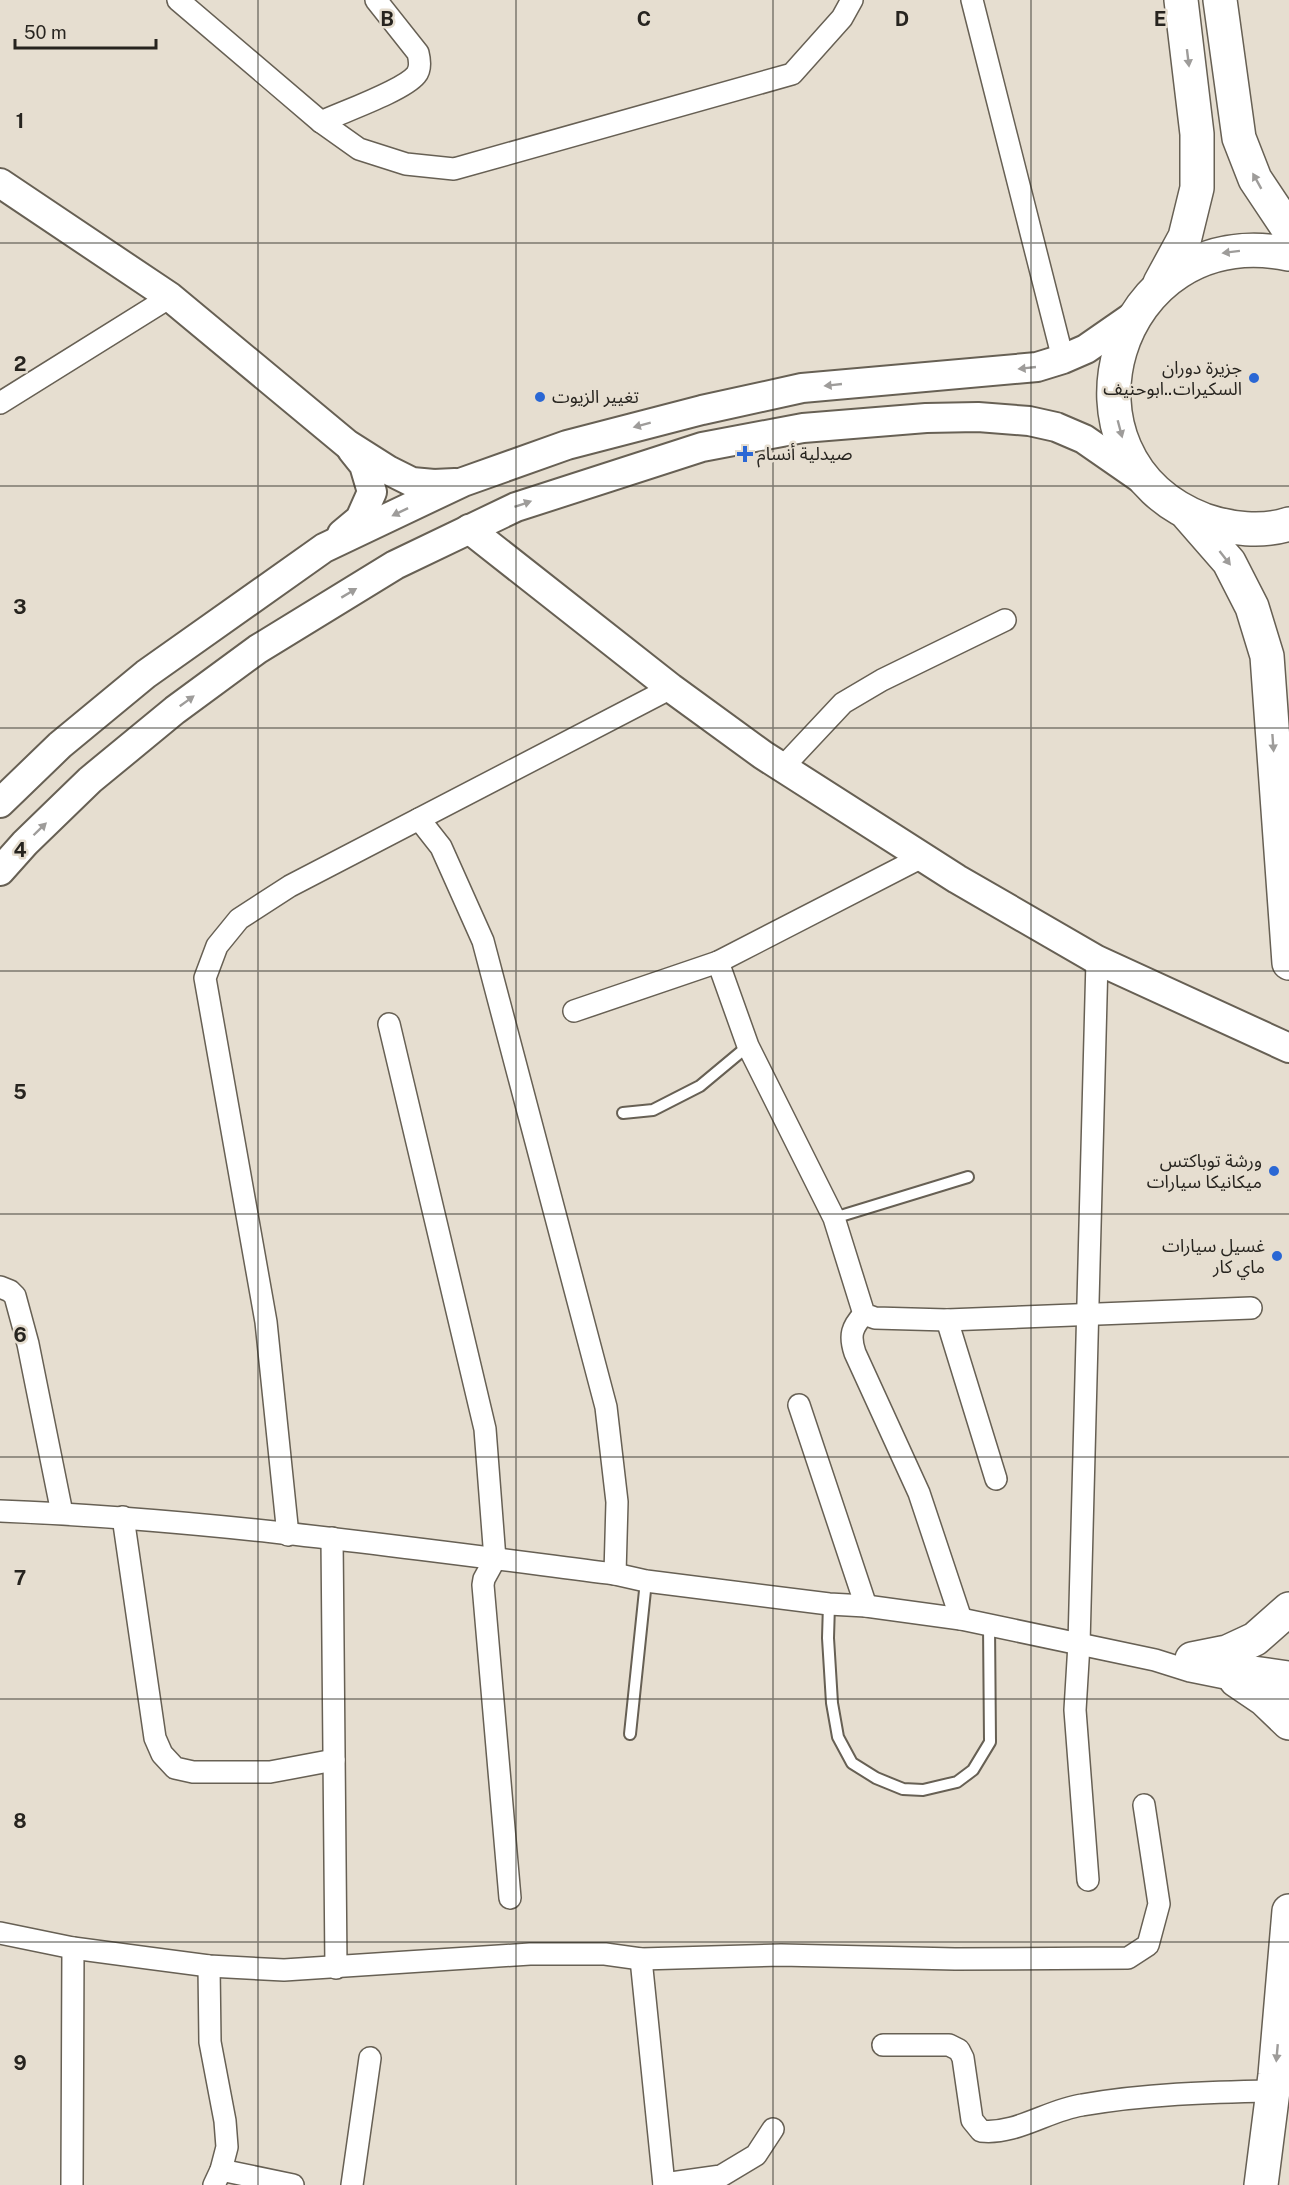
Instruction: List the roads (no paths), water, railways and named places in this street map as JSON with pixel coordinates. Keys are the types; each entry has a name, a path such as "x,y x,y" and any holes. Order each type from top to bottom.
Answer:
{"main road":[{"path":"1150,484 1132,460 1119,432 1114,403 1114,372 1121,343 1135,315 1157,288 1185,237 1197,188 1197,134 1181,0"},
{"path":"1220,0 1239,138 1255,179 1289,230"},
{"path":"0,183 170,297 347,444 412,482 434,484 463,482"},
{"path":"1157,288 1185,267 1218,254 1253,250 1289,255"},
{"path":"324,548 463,482 567,445 702,410 802,388 1037,367 1086,349 1135,315"},
{"path":"0,871 25,843 90,780 175,710 258,649 395,565 516,507 702,447 803,428 926,418 978,417 1029,421 1056,427 1084,439 1150,484 1167,500 1187,513 1218,525 1250,529 1289,524"},
{"path":"0,804 60,745 146,674 324,548 360,519 372,492 364,465 347,444"},
{"path":"1187,513 1229,562 1252,607 1267,656 1289,963"},
{"path":"469,529 671,688 783,768 922,857 1097,960 1289,1048"},
{"path":"1192,1659 1227,1652 1255,1639 1289,1609"},
{"path":"1236,1680 1264,1699 1289,1723"},
{"path":"1261,2185 1273,2091 1289,1911"}],"street":[{"path":"178,0 321,122 359,149 406,164 454,169 792,74 843,18 852,0"},
{"path":"321,122 404,86 417,74 421,63 418,53 376,0"},
{"path":"972,0 1063,359"},
{"path":"0,403 170,297"},
{"path":"783,768 843,703 882,680 1005,620"},
{"path":"288,1535 266,1322 205,978 217,946 238,919 290,886 671,688"},
{"path":"419,819 441,847 483,941 603,1396 617,1502 615,1574"},
{"path":"574,1011 718,962 922,857"},
{"path":"1088,1880 1075,1710 1079,1644 1097,960"},
{"path":"718,962 748,1047 834,1218 864,1314"},
{"path":"389,1024 485,1429 495,1559 484,1579 483,1586 510,1898"},
{"path":"0,1287 15,1296 28,1344 62,1514"},
{"path":"864,1314 875,1318 946,1320 1251,1308"},
{"path":"864,1314 854,1324 851,1333 855,1353 918,1493 961,1619"},
{"path":"946,1320 996,1479"},
{"path":"799,1405 866,1606"},
{"path":"0,1511 123,1517 332,1538 615,1574 646,1581 961,1619 1289,1691"},
{"path":"123,1517 155,1738 162,1754 175,1768 193,1772 270,1772 334,1760"},
{"path":"332,1538 336,1968"},
{"path":"1155,1660 1192,1659 1289,1672"},
{"path":"0,1933 73,1948 209,1966 284,1970 530,1954 605,1954 641,1959 781,1955 955,1959 1128,1958 1148,1945 1159,1904 1144,1805"},
{"path":"72,2185 73,1948"},
{"path":"641,1959 664,2185 721,2176 756,2155 773,2129"},
{"path":"209,1966 210,2042 225,2121 227,2147 217,2178 292,2185"},
{"path":"883,2045 949,2045 959,2050 963,2058 972,2120 981,2131 996,2133 1079,2105 1184,2092 1273,2091"},
{"path":"352,2185 370,2058"}],"lane":[{"path":"623,1113 653,1110 690,1091 748,1047"},
{"path":"834,1218 968,1177"},
{"path":"630,1734 646,1581"},
{"path":"829,1604 828,1638 832,1703 838,1737 852,1763 876,1779 903,1789 923,1790 957,1782 974,1770 990,1742 989,1625"}],"place":[{"name":"جزيرة دوران السكيرات..ابوحنيف","path":"1254,378"},
{"name":"تغيير الزيوت","path":"540,397"},
{"name":"صيدلية أنسام","path":"745,454"},
{"name":"ورشة توباكتس ميكانيكا سيارات","path":"1274,1171"},
{"name":"غسيل سيارات ماي كار","path":"1277,1256"}]}
